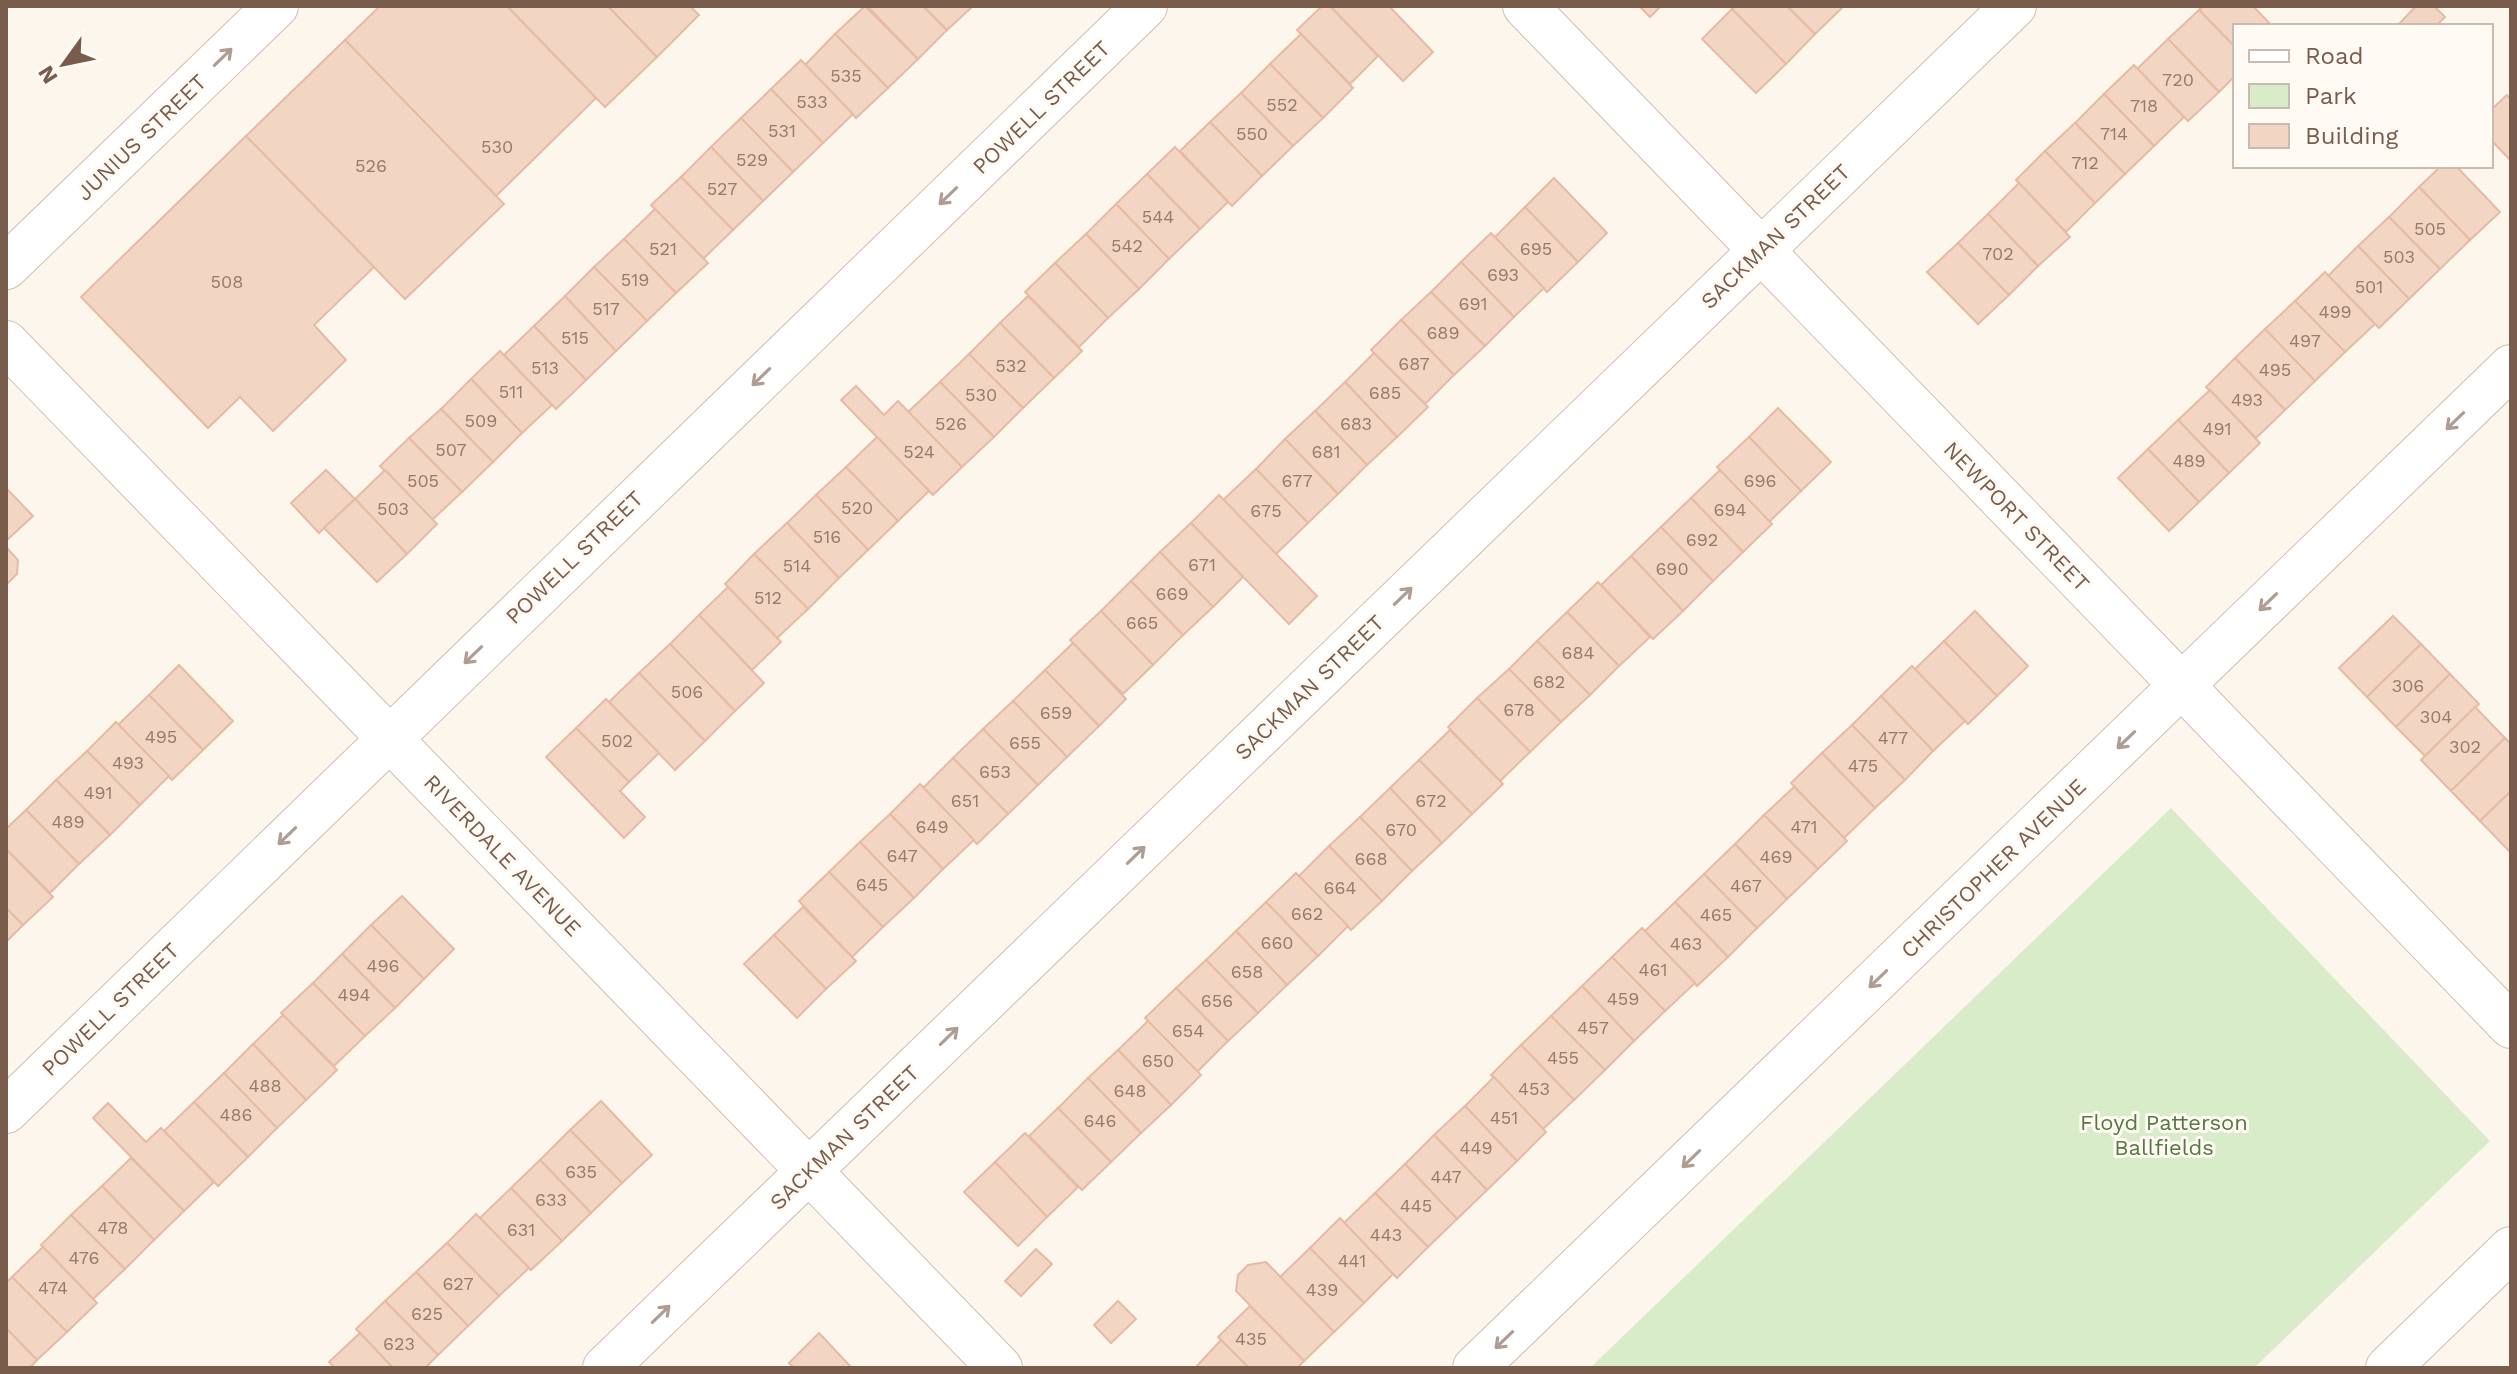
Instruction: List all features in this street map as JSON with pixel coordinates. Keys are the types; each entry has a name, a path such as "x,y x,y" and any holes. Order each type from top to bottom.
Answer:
{"street":[{"name":"JUNIUS STREET","path":"6,267 276,6"},
{"name":"POWELL STREET","path":"6,1111 388,737 1145,6"},
{"name":"NEWPORT STREET","path":"1525,6 2511,1026"},
{"name":"SACKMAN STREET","path":"605,1368 2014,6"},
{"name":"RIVERDALE AVENUE","path":"6,343 1000,1368"},
{"name":"CHRISTOPHER AVENUE","path":"1475,1368 2511,367"},
{"path":"2388,1368 2511,1249"}],"green space":[{"name":"Floyd Patterson Ballfields","path":"2171,808 2490,1141 2254,1368 1590,1368"}],"building":[{"path":"380,6 507,6 596,98 496,196 345,40"},
{"path":"507,6 608,6 657,57 605,107"},
{"path":"608,6 690,6 699,15 657,57"},
{"path":"865,6 918,59 888,88 835,34"},
{"path":"867,6 923,6 947,30 918,59"},
{"path":"923,6 973,6 947,30"},
{"path":"1322,6 1330,6 1378,56 1350,84 1297,30"},
{"path":"1330,6 1389,6 1433,52 1403,81"},
{"path":"1639,6 1661,6 1650,17"},
{"path":"1736,6 1787,6 1815,34 1786,64 1732,9"},
{"path":"1787,6 1844,6 1815,34"},
{"path":"2203,6 2253,6 2270,24 2233,24 2233,45 2199,10"},
{"path":"2416,6 2434,6 2445,17 2438,24 2399,24"},
{"path":"1732,9 1786,64 1756,93 1702,39"},
{"path":"2199,10 2233,45 2233,78 2219,92 2168,39"},
{"path":"835,34 888,88 856,118 805,65"},
{"path":"1301,34 1353,88 1323,118 1270,64"},
{"path":"2168,39 2219,92 2188,121 2137,69"},
{"path":"345,40 504,204 405,299 246,136"},
{"path":"801,60 853,114 823,143 771,89"},
{"path":"1270,64 1323,118 1293,146 1241,93"},
{"path":"2134,65 2184,117 2154,146 2104,94"},
{"path":"771,89 823,143 793,172 741,118"},
{"path":"1241,93 1293,146 1262,176 1210,122"},
{"path":"2104,94 2154,146 2125,174 2075,123"},
{"path":"2507,95 2511,100 2511,161 2493,142 2493,108"},
{"path":"741,118 793,172 763,201 711,147"},
{"path":"1210,122 1262,176 1232,206 1180,151"},
{"path":"2075,123 2125,174 2095,203 2045,151"},
{"path":"246,136 374,267 314,325 346,360 273,431 240,397 208,428 81,297"},
{"path":"711,147 763,201 733,230 681,177"},
{"path":"1175,147 1228,202 1200,229 1147,174"},
{"path":"2045,151 2095,203 2066,232 2016,180"},
{"path":"2439,168 2458,168 2500,212 2470,240 2419,187"},
{"path":"1147,174 1200,229 1169,259 1116,204"},
{"path":"681,177 733,230 703,259 651,205"},
{"path":"1554,178 1607,233 1578,262 1525,207"},
{"path":"2019,183 2070,237 2038,266 1988,214"},
{"path":"2419,187 2470,240 2440,269 2389,217"},
{"path":"1116,204 1169,259 1139,289 1086,234"},
{"path":"1525,207 1578,262 1547,292 1495,237"},
{"path":"655,209 708,263 676,293 624,239"},
{"path":"1988,214 2038,266 2009,295 1958,243"},
{"path":"2389,217 2440,269 2409,299 2358,246"},
{"path":"1491,233 1544,288 1514,317 1461,262"},
{"path":"1086,234 1139,289 1108,318 1055,263"},
{"path":"624,239 676,293 647,321 594,267"},
{"path":"1958,243 2009,295 1978,324 1927,272"},
{"path":"2358,246 2409,299 2379,328 2328,276"},
{"path":"1461,262 1514,317 1485,346 1431,292"},
{"path":"1055,263 1108,318 1079,347 1025,292"},
{"path":"594,267 647,321 616,351 565,296"},
{"path":"2325,272 2375,324 2345,352 2295,301"},
{"path":"1431,292 1485,346 1454,375 1401,320"},
{"path":"565,296 616,351 586,380 534,326"},
{"path":"1028,296 1082,351 1054,378 1000,323"},
{"path":"2295,301 2345,352 2315,381 2265,329"},
{"path":"1401,320 1454,375 1425,404 1371,350"},
{"path":"1000,323 1054,378 1023,408 969,354"},
{"path":"534,326 586,380 556,409 504,355"},
{"path":"2265,329 2315,381 2285,410 2235,358"},
{"path":"500,351 552,405 522,433 471,379"},
{"path":"1374,353 1428,407 1397,437 1345,382"},
{"path":"969,354 1023,408 994,437 940,382"},
{"path":"2235,358 2285,410 2256,438 2206,387"},
{"path":"471,379 522,433 493,462 441,409"},
{"path":"940,382 994,437 962,467 908,412"},
{"path":"1345,382 1397,437 1367,465 1315,411"},
{"path":"856,386 884,415 898,401 962,467 933,495 841,400"},
{"path":"2210,390 2260,443 2229,473 2178,420"},
{"path":"1778,408 1831,462 1801,491 1749,437"},
{"path":"441,409 493,462 462,492 409,438"},
{"path":"1315,411 1367,465 1338,494 1285,439"},
{"path":"2178,420 2229,473 2199,502 2148,449"},
{"path":"877,437 929,491 898,521 846,467"},
{"path":"1749,437 1801,491 1769,522 1717,467"},
{"path":"409,438 462,492 432,520 380,466"},
{"path":"1285,439 1338,494 1308,523 1256,469"},
{"path":"2148,449 2199,502 2169,531 2118,478"},
{"path":"846,467 898,521 868,550 816,495"},
{"path":"1256,469 1308,523 1276,554 1223,500"},
{"path":"326,470 355,499 319,533 291,503"},
{"path":"385,470 437,524 407,554 355,499"},
{"path":"1720,470 1772,524 1743,552 1691,498"},
{"path":"6,488 33,516 6,541"},
{"path":"816,495 868,550 839,578 787,523"},
{"path":"1219,495 1317,596 1289,624 1191,523"},
{"path":"1691,498 1743,552 1713,581 1661,527"},
{"path":"355,499 407,554 377,582 324,528"},
{"path":"787,523 839,578 808,609 754,554"},
{"path":"1191,523 1243,577 1213,607 1160,552"},
{"path":"1661,527 1713,581 1683,611 1631,556"},
{"path":"6,547 18,560 17,574 6,585"},
{"path":"1160,552 1213,607 1183,635 1131,581"},
{"path":"754,554 808,609 777,638 725,584"},
{"path":"1631,556 1683,611 1653,639 1601,585"},
{"path":"1131,581 1183,635 1153,665 1101,611"},
{"path":"1598,582 1650,637 1619,666 1567,612"},
{"path":"728,587 781,642 752,670 699,615"},
{"path":"1101,611 1153,665 1123,694 1070,640"},
{"path":"1975,611 2028,666 1997,696 1944,641"},
{"path":"1567,612 1619,666 1590,695 1537,641"},
{"path":"699,615 764,683 735,711 670,644"},
{"path":"2393,616 2421,644 2367,697 2339,668"},
{"path":"1537,641 1590,695 1561,722 1509,669"},
{"path":"1944,641 1997,696 1968,724 1915,669"},
{"path":"1073,643 1126,699 1099,726 1045,670"},
{"path":"670,644 735,711 705,741 639,673"},
{"path":"2421,644 2450,674 2396,727 2367,697"},
{"path":"179,665 233,721 203,750 149,695"},
{"path":"1912,666 1965,721 1933,751 1881,696"},
{"path":"1509,669 1561,722 1530,752 1477,698"},
{"path":"1045,670 1099,726 1067,757 1013,701"},
{"path":"639,673 705,741 675,770 609,702"},
{"path":"2450,674 2479,704 2425,756 2396,727"},
{"path":"149,695 203,750 172,780 118,725"},
{"path":"1881,696 1933,751 1905,780 1852,725"},
{"path":"1477,698 1530,752 1500,781 1448,727"},
{"path":"606,699 659,753 629,782 576,728"},
{"path":"1013,701 1067,757 1038,785 983,729"},
{"path":"2475,707 2505,738 2451,791 2421,760"},
{"path":"116,722 169,776 140,805 87,751"},
{"path":"1852,725 1905,780 1875,808 1822,753"},
{"path":"576,728 629,782 620,791 645,817 624,838 546,757"},
{"path":"983,729 1038,785 1008,814 953,758"},
{"path":"1450,730 1503,784 1472,814 1419,760"},
{"path":"2505,738 2511,744 2511,791 2480,821 2451,791"},
{"path":"87,751 140,805 110,835 56,780"},
{"path":"1822,753 1875,808 1844,838 1791,783"},
{"path":"953,758 1008,814 977,844 923,788"},
{"path":"1419,760 1472,814 1442,843 1390,788"},
{"path":"56,780 110,835 79,864 26,810"},
{"path":"920,784 974,840 943,869 890,814"},
{"path":"1794,787 1847,841 1818,869 1764,815"},
{"path":"1390,788 1442,843 1412,871 1360,817"},
{"path":"2511,791 2511,848 2509,851 2480,821"},
{"path":"26,810 79,864 50,893 6,849 6,829"},
{"path":"890,814 943,869 914,898 860,842"},
{"path":"1764,815 1818,869 1787,899 1735,844"},
{"path":"1360,817 1412,871 1382,901 1329,846"},
{"path":"860,842 914,898 883,927 829,872"},
{"path":"1735,844 1787,899 1757,928 1704,874"},
{"path":"1329,846 1382,901 1351,930 1299,876"},
{"path":"6,849 53,897 23,925 6,908"},
{"path":"829,872 883,927 852,957 799,901"},
{"path":"1296,873 1348,926 1318,956 1266,902"},
{"path":"1704,874 1757,928 1728,957 1675,902"},
{"path":"402,896 454,949 424,979 371,925"},
{"path":"1266,902 1318,956 1287,985 1236,931"},
{"path":"1675,902 1728,957 1697,986 1645,931"},
{"path":"803,907 856,961 826,989 774,935"},
{"path":"6,908 23,925 6,942"},
{"path":"371,925 424,979 395,1008 342,954"},
{"path":"1642,928 1695,983 1665,1011 1612,957"},
{"path":"1236,931 1287,985 1258,1013 1206,960"},
{"path":"774,935 826,989 797,1018 744,964"},
{"path":"342,954 395,1008 365,1036 313,983"},
{"path":"1612,957 1665,1011 1634,1041 1582,986"},
{"path":"1206,960 1258,1013 1228,1041 1176,988"},
{"path":"313,983 365,1036 334,1066 281,1013"},
{"path":"1582,986 1634,1041 1605,1070 1551,1016"},
{"path":"1176,988 1228,1041 1197,1072 1145,1018"},
{"path":"283,1015 337,1070 306,1100 253,1044"},
{"path":"1551,1016 1605,1070 1574,1100 1521,1045"},
{"path":"1148,1021 1201,1075 1171,1105 1118,1050"},
{"path":"253,1044 306,1100 277,1128 224,1073"},
{"path":"1521,1045 1574,1100 1543,1129 1491,1075"},
{"path":"1118,1050 1171,1105 1141,1133 1088,1078"},
{"path":"224,1073 277,1128 248,1157 194,1102"},
{"path":"1494,1077 1546,1132 1517,1161 1465,1106"},
{"path":"1088,1078 1141,1133 1111,1162 1058,1108"},
{"path":"601,1101 652,1155 622,1183 570,1130"},
{"path":"194,1102 248,1157 218,1186 164,1131"},
{"path":"108,1103 146,1142 161,1128 214,1182 184,1211 93,1118"},
{"path":"1465,1106 1517,1161 1487,1190 1434,1135"},
{"path":"1058,1108 1111,1162 1082,1190 1029,1136"},
{"path":"570,1130 622,1183 591,1213 540,1160"},
{"path":"1025,1133 1078,1187 1047,1217 995,1162"},
{"path":"1434,1135 1487,1190 1457,1219 1405,1164"},
{"path":"131,1158 184,1211 154,1240 102,1186"},
{"path":"540,1160 591,1213 562,1241 511,1188"},
{"path":"995,1162 1047,1217 1018,1246 964,1192"},
{"path":"1405,1164 1457,1219 1428,1247 1375,1193"},
{"path":"102,1186 154,1240 125,1269 71,1215"},
{"path":"511,1188 562,1241 531,1270 480,1218"},
{"path":"1375,1193 1428,1247 1397,1278 1344,1223"},
{"path":"476,1214 529,1268 499,1296 447,1243"},
{"path":"71,1215 125,1269 93,1299 41,1245"},
{"path":"1340,1218 1393,1274 1364,1303 1310,1248"},
{"path":"447,1243 499,1296 468,1326 416,1272"},
{"path":"43,1247 97,1303 67,1332 12,1277"},
{"path":"1310,1248 1364,1303 1334,1332 1280,1277"},
{"path":"1036,1249 1052,1264 1021,1296 1005,1281"},
{"path":"1266,1262 1334,1332 1304,1361 1236,1291 1238,1275 1248,1265"},
{"path":"416,1272 468,1326 438,1355 385,1301"},
{"path":"12,1277 67,1332 37,1360 6,1328 6,1283"},
{"path":"385,1301 438,1355 425,1368 393,1368 356,1329"},
{"path":"1118,1301 1136,1319 1111,1343 1094,1325"},
{"path":"1250,1306 1304,1361 1297,1368 1249,1368 1218,1337"},
{"path":"6,1328 37,1360 30,1368 6,1368"},
{"path":"360,1333 393,1368 335,1368 329,1362"},
{"path":"819,1333 852,1368 794,1368 789,1363"},
{"path":"1221,1340 1249,1368 1195,1368"}]}
